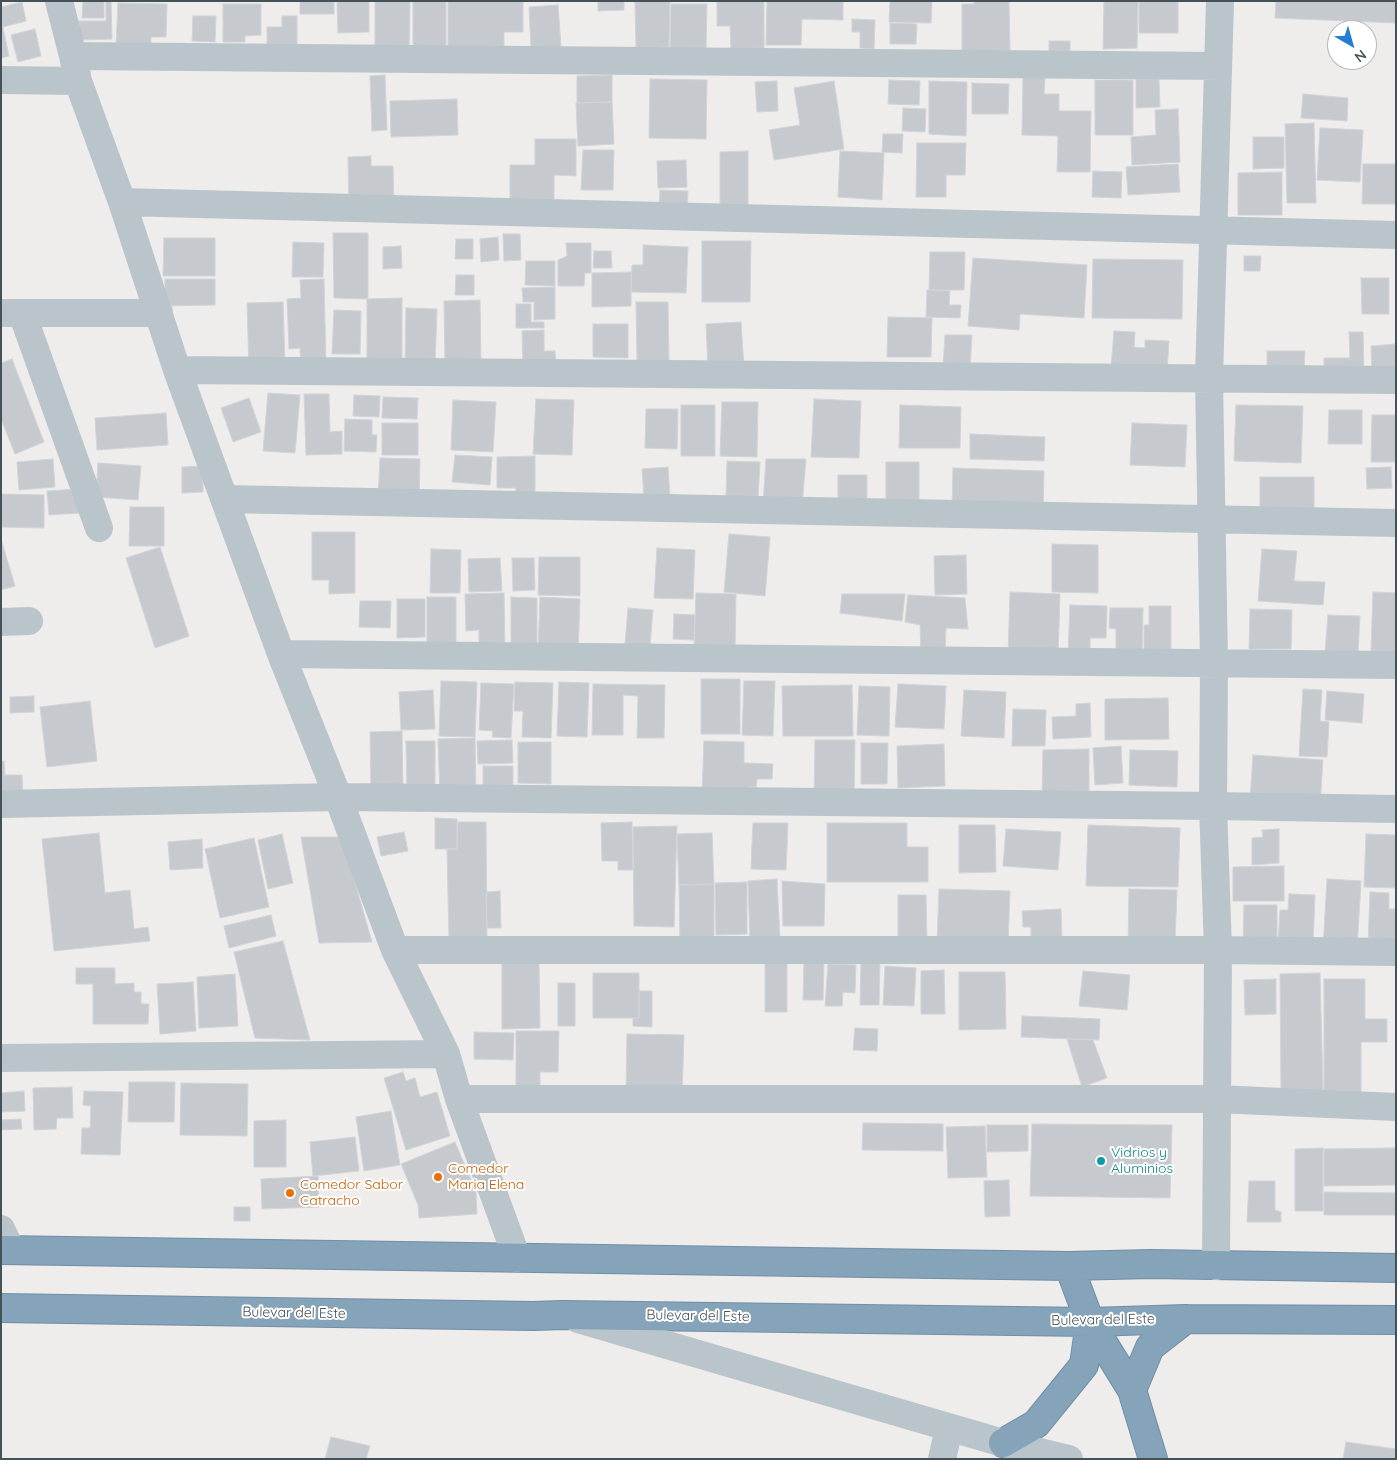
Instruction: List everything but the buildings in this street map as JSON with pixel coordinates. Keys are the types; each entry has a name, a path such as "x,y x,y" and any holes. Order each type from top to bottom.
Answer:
{"highway":[{"path":"4,1243 517,1258 1069,1266 1151,1264 1396,1268"},
{"path":"1069,1266 1090,1322 1132,1390 1153,1459"},
{"name":"Bulevar del Este","path":"1,1308 1090,1322 1186,1319 1396,1320"},
{"path":"1132,1390 1150,1347 1186,1319"},
{"path":"1001,1451 1036,1424 1084,1365 1090,1322"}],"street":[{"path":"59,1 76,68 177,370 224,499 281,654 338,797 395,950 446,1054 459,1099 517,1258"},
{"path":"1216,1266 1218,950 1213,806 1214,663 1209,378 1220,1"},
{"path":"1,80 76,68 1218,66"},
{"path":"122,202 1214,232 1396,235"},
{"path":"99,528 12,313 159,313"},
{"path":"177,370 1396,380"},
{"path":"224,499 1396,523"},
{"path":"1,622 29,621"},
{"path":"281,654 1396,664"},
{"path":"1,804 338,797 1213,806 1396,810"},
{"path":"395,950 1218,950 1396,952"},
{"path":"1,1058 446,1054"},
{"path":"459,1099 1217,1099 1396,1107"},
{"path":"562,1315 949,1428 1001,1451 1069,1459"},
{"path":"942,1459 949,1428"}],"place":[{"name":"Vidrios y Aluminios","path":"1101,1161"},
{"name":"Comedor Maria Elena","path":"438,1177"},
{"name":"Comedor Sabor Catracho","path":"290,1193"}]}
